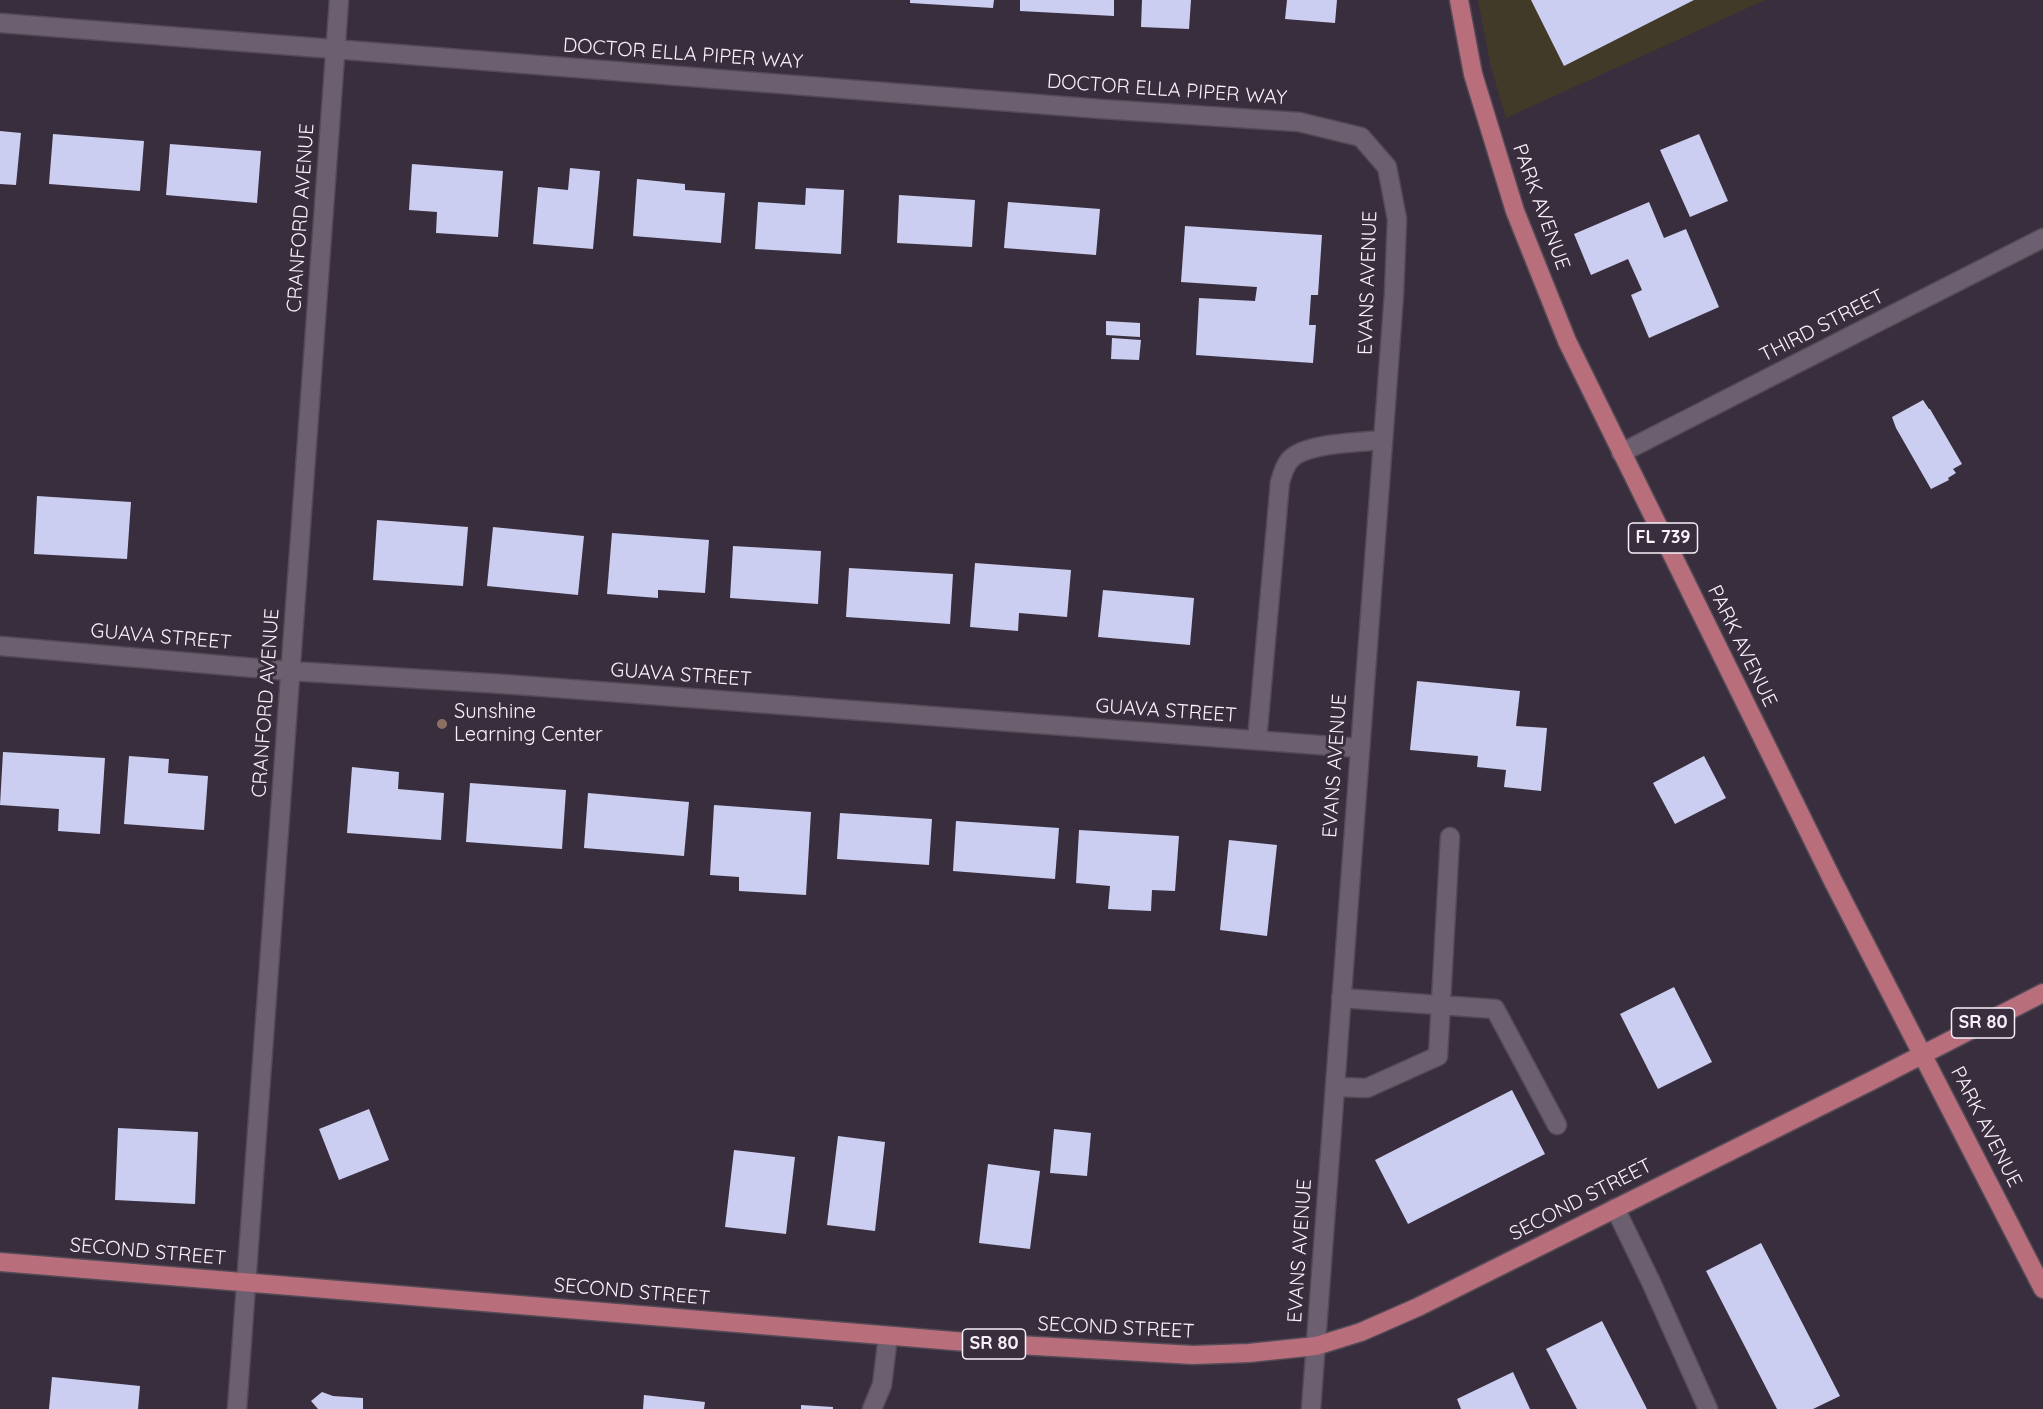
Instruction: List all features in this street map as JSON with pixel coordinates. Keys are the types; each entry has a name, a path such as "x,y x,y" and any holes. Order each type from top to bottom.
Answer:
{"main road":[{"name":"PARK AVENUE","path":"1459,0 1473,74 1515,211 1567,341 1834,883 2043,1289"},
{"name":"SECOND STREET","path":"0,1262 888,1336 1193,1355 1249,1353 1316,1346 1361,1332 1418,1307 2043,993"}],"street":[{"name":"CRANFORD AVENUE","path":"237,1409 339,0"},
{"name":"DOCTOR ELLA PIPER WAY","path":"0,23 1101,109 1299,122 1361,136"},
{"name":"EVANS AVENUE","path":"1311,1409 1394,294 1396,219 1387,167 1361,136"},
{"name":"THIRD STREET","path":"1621,453 2043,238"},
{"path":"1257,740 1280,482 1285,466 1293,456 1307,450 1383,440"},
{"name":"GUAVA STREET","path":"0,646 290,671 515,685 1359,748"},
{"path":"1335,1087 1367,1088 1438,1056 1450,837"},
{"path":"1341,998 1495,1009 1557,1125"},
{"path":"1615,1208 1708,1409"},
{"path":"872,1409 882,1385 888,1336"}],"shaded area":[{"path":"1478,0 1765,0 1506,118 1491,67"}],"building":[{"path":"910,0 994,0 993,8 910,3"},
{"path":"1020,0 1114,0 1114,16 1020,11"},
{"path":"1142,0 1191,0 1189,29 1141,27"},
{"path":"1287,0 1337,0 1335,23 1285,19"},
{"path":"1531,0 1694,0 1564,66"},
{"path":"0,131 21,133 16,185 0,184"},
{"path":"53,134 144,141 140,191 49,184"},
{"path":"1699,134 1728,201 1690,217 1660,150"},
{"path":"170,144 261,151 257,203 166,195"},
{"path":"412,164 503,171 498,237 436,233 437,212 409,210"},
{"path":"570,168 600,171 593,249 533,244 538,187 568,190"},
{"path":"637,179 685,184 685,190 725,193 721,243 633,236"},
{"path":"806,188 844,190 841,254 755,249 758,202 805,205"},
{"path":"899,195 975,200 972,247 897,243"},
{"path":"1008,202 1100,209 1096,255 1004,248"},
{"path":"1649,202 1664,238 1686,229 1719,307 1649,338 1631,295 1642,290 1628,259 1591,275 1574,234"},
{"path":"1185,226 1322,235 1318,295 1311,295 1309,325 1316,325 1313,363 1196,355 1199,298 1255,301 1257,287 1181,282"},
{"path":"1106,321 1140,323 1140,337 1106,335"},
{"path":"1112,338 1141,340 1139,360 1111,359"},
{"path":"1923,400 1962,464 1953,469 1956,473 1948,478 1949,480 1931,489 1892,417"},
{"path":"37,496 131,502 127,559 34,554"},
{"path":"377,520 468,527 463,586 373,580"},
{"path":"493,527 584,536 578,595 487,586"},
{"path":"612,533 709,540 705,593 658,590 658,598 607,594"},
{"path":"733,546 821,551 818,604 730,598"},
{"path":"975,563 1071,570 1067,617 1019,613 1018,631 970,627"},
{"path":"849,568 953,574 950,624 846,617"},
{"path":"1103,590 1194,598 1190,645 1098,637"},
{"path":"1417,681 1520,691 1516,726 1547,728 1541,791 1504,787 1506,770 1477,767 1478,756 1410,750"},
{"path":"3,752 105,758 100,834 58,831 59,809 0,805"},
{"path":"129,756 169,759 168,773 208,776 204,830 124,824"},
{"path":"1704,756 1726,798 1675,824 1653,783"},
{"path":"352,767 399,772 398,789 444,793 441,840 347,833"},
{"path":"470,783 566,790 562,849 466,842"},
{"path":"588,793 689,802 684,856 584,848"},
{"path":"714,805 811,812 806,895 739,891 739,877 710,875"},
{"path":"840,813 932,819 929,865 837,859"},
{"path":"956,821 1059,828 1055,879 953,871"},
{"path":"1079,830 1179,836 1175,891 1152,890 1151,911 1108,909 1110,886 1076,883"},
{"path":"1229,840 1277,845 1267,936 1220,930"},
{"path":"1674,987 1712,1062 1658,1089 1620,1014"},
{"path":"1512,1090 1545,1154 1408,1224 1375,1160"},
{"path":"369,1109 389,1160 339,1180 319,1129"},
{"path":"118,1128 198,1132 195,1204 115,1200"},
{"path":"1054,1129 1091,1133 1087,1176 1050,1173"},
{"path":"838,1136 885,1142 875,1231 827,1225"},
{"path":"734,1150 795,1157 786,1234 725,1227"},
{"path":"988,1164 1040,1171 1030,1249 979,1243"},
{"path":"1761,1243 1840,1396 1813,1409 1777,1409 1706,1271"},
{"path":"1602,1321 1647,1409 1577,1409 1546,1349"},
{"path":"1513,1372 1530,1409 1461,1409 1457,1399"},
{"path":"52,1377 140,1386 138,1409 49,1409"},
{"path":"322,1392 333,1396 363,1398 363,1409 318,1409 311,1401"},
{"path":"644,1395 705,1402 704,1409 643,1409"},
{"path":"801,1405 833,1407 833,1409 801,1409"}],"place":[{"name":"Sunshine Learning Center","path":"442,724"}]}
